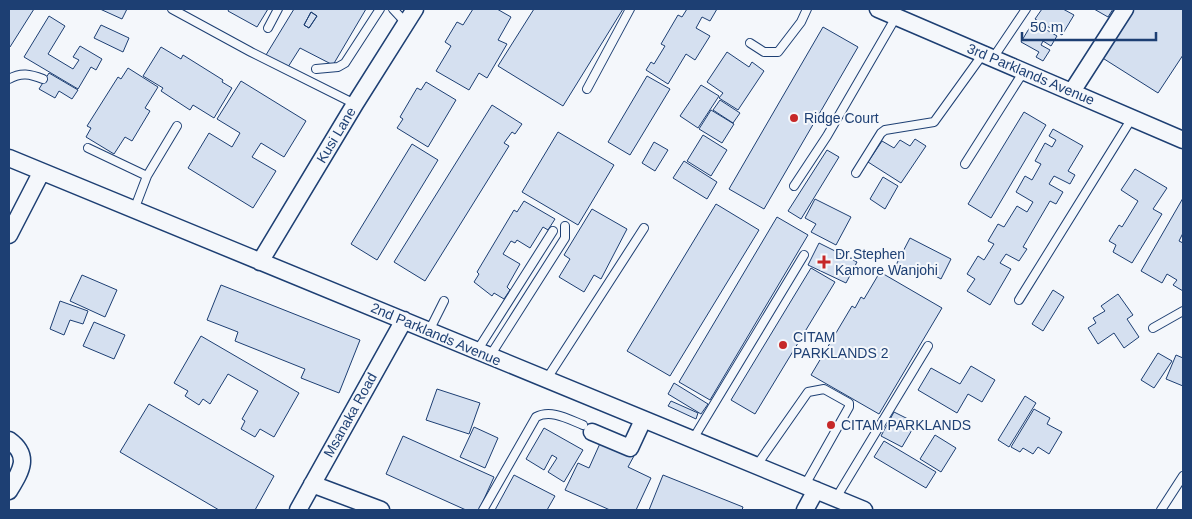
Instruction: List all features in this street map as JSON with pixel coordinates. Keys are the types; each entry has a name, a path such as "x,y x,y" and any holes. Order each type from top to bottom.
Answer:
{"street":[{"name":"Kusi Lane","path":"260,262 355,104 416,9"},
{"name":"3rd Parklands Avenue","path":"880,9 988,56 1073,90 1183,140"},
{"path":"1073,90 1125,9"},
{"name":"2nd Parklands Avenue","path":"9,158 41,173 404,320 864,510"},
{"path":"9,235 41,173"},
{"name":"Msanaka Road","path":"298,510 404,320"},
{"path":"588,429 630,448 643,420"},
{"path":"9,440 18,446 23,459 16,480 9,491"},
{"path":"312,484 381,510"},
{"path":"805,510 811,488"}],"lane":[{"path":"172,9 251,52 355,104"},
{"path":"268,28 278,9"},
{"path":"316,69 338,68 345,63 380,9"},
{"path":"393,9 406,23"},
{"path":"587,89 630,9"},
{"path":"750,43 764,52 778,52 801,22 807,9"},
{"path":"856,173 881,133 885,130 934,122 1026,9"},
{"path":"794,186 827,136 896,17"},
{"path":"965,164 1024,71"},
{"path":"9,79 19,74 30,74 42,79"},
{"path":"1020,300 1132,118"},
{"path":"134,210 147,176 177,126"},
{"path":"88,148 147,176"},
{"path":"484,354 565,238 565,226"},
{"path":"546,380 644,228"},
{"path":"484,354 553,231"},
{"path":"693,439 804,254"},
{"path":"429,331 444,301"},
{"path":"1153,328 1183,311"},
{"path":"836,498 928,346"},
{"path":"757,465 808,392 824,389 849,403 849,407 811,488"},
{"path":"483,510 536,417 542,414 550,414 588,429"},
{"path":"1162,510 1183,476"}],"building":[{"path":"9,9 34,9 10,47 9,46"},
{"path":"100,9 127,9 122,19"},
{"path":"229,9 268,9 257,27 228,11"},
{"path":"294,9 366,9 333,65 300,48 288,67 266,55","holes":["311,12 317,16 309,28 304,25"]},
{"path":"473,9 497,9 511,17 498,40 507,44 487,78 479,73 469,90 436,71 451,46 445,42 457,22 463,25"},
{"path":"534,9 623,9 563,106 498,66"},
{"path":"687,9 717,9 710,21 702,17 696,28 710,36 695,60 686,54 668,84 646,70 651,62 654,64 665,46 661,44 678,15 682,17"},
{"path":"1042,9 1063,9 1074,15 1062,35 1035,19"},
{"path":"1094,9 1113,9 1108,17"},
{"path":"1132,9 1183,9 1183,55 1158,93 1101,57"},
{"path":"311,12 317,16 309,28 304,25"},
{"path":"49,16 65,26 48,54 73,69 79,60 73,57 80,46 102,59 96,70 91,67 78,89 24,57"},
{"path":"1033,22 1057,36 1051,46 1043,41 1041,45 1050,50 1043,61 1036,57 1039,52 1021,42"},
{"path":"101,25 129,38 123,52 94,38"},
{"name":"Ridge Court","path":"823,27 858,47 764,209 729,189"},
{"path":"161,47 181,59 183,55 223,80 222,82 232,88 214,118 193,105 190,110 161,91 163,88 143,76"},
{"path":"727,52 749,67 752,62 764,71 738,110 719,98 723,93 707,82"},
{"path":"128,68 158,87 145,108 150,111 132,141 125,137 114,154 86,137 91,128 87,126 118,77 121,79"},
{"path":"49,73 78,90 72,99 59,91 55,98 39,89"},
{"path":"647,76 670,89 630,155 608,142"},
{"path":"241,81 306,121 284,157 261,143 252,157 276,171 253,208 188,168 209,133 232,147 240,133 217,119"},
{"path":"426,82 456,100 428,147 397,128 403,119 400,117 417,88 421,90"},
{"path":"701,85 719,96 698,128 680,116"},
{"path":"720,100 740,113 733,123 713,110"},
{"path":"492,105 522,124 515,134 512,132 504,143 509,146 425,281 394,262"},
{"path":"711,110 734,124 722,143 699,129"},
{"path":"1024,112 1046,125 991,218 968,204"},
{"path":"1053,129 1083,146 1068,171 1075,175 1070,184 1054,176 1049,184 1063,192 1056,204 1050,201 1023,247 1027,249 1019,261 1006,254 1000,263 1011,269 990,305 967,291 975,279 967,274 978,256 984,260 994,244 988,241 998,224 1004,227 1017,206 1027,212 1033,202 1016,192 1025,176 1032,180 1041,164 1035,161 1045,143 1052,147 1056,140 1049,136"},
{"path":"558,132 614,165 578,225 522,192"},
{"path":"703,135 727,150 711,176 687,161"},
{"path":"915,139 926,146 901,183 868,162 882,141 894,148 900,140 910,146"},
{"path":"654,142 668,150 655,171 642,163"},
{"path":"412,144 438,160 377,260 351,244"},
{"path":"827,150 839,157 801,219 788,211"},
{"path":"684,161 717,182 707,199 673,178"},
{"path":"1135,169 1167,188 1153,209 1162,214 1132,263 1113,252 1116,245 1109,241 1119,225 1122,227 1138,201 1121,190"},
{"path":"883,177 898,186 885,209 870,199"},
{"path":"1183,198 1183,233 1179,241 1183,243 1183,291 1173,285 1177,280 1167,274 1162,283 1141,271"},
{"path":"815,199 851,217 836,245 811,232 816,224 805,218"},
{"path":"524,201 555,219 548,230 543,227 530,248 517,240 515,243 511,241 503,254 520,264 507,287 510,290 504,299 494,293 492,296 474,282 479,274 477,272 514,210 517,212"},
{"path":"716,204 759,230 670,376 627,351"},
{"path":"592,209 627,229 601,279 594,275 584,292 559,277 570,259 564,255"},
{"path":"777,217 808,235 710,400 679,382"},
{"path":"910,238 951,259 941,279 917,266 913,274 896,265"},
{"path":"819,243 857,262 846,283 808,265"},
{"path":"811,268 835,282 755,414 731,400"},
{"path":"880,272 942,308 879,414 811,375 852,306 855,308 861,297 864,299"},
{"path":"82,275 117,290 105,317 70,301"},
{"path":"221,285 360,340 339,393 301,378 305,369 235,341 238,332 207,320"},
{"path":"1053,290 1064,297 1043,331 1032,324"},
{"path":"1118,294 1133,315 1127,319 1139,337 1124,348 1114,333 1098,344 1088,328 1096,323 1093,318 1105,311 1101,306"},
{"path":"60,301 88,311 83,324 70,320 64,335 50,329"},
{"path":"94,322 125,335 114,359 83,346"},
{"path":"201,336 299,393 274,437 260,429 255,437 241,429 245,421 242,419 258,391 228,374 210,404 203,399 199,405 185,396 188,391 174,383"},
{"path":"1158,353 1172,361 1154,388 1141,380"},
{"path":"1176,355 1183,358 1183,386 1166,379"},
{"path":"971,366 995,380 982,402 968,394 957,413 918,390 931,368 960,384"},
{"path":"674,383 708,404 701,414 668,394"},
{"path":"437,389 480,403 469,434 426,420"},
{"path":"1025,396 1036,403 1009,447 998,440"},
{"path":"671,401 698,413 696,419 668,406"},
{"path":"149,404 274,476 255,510 219,510 120,452"},
{"path":"1034,409 1050,418 1047,424 1062,432 1049,454 1038,447 1033,454 1023,448 1020,452 1011,447"},
{"path":"894,412 916,423 902,447 881,436"},
{"path":"474,427 498,438 485,468 460,457"},
{"path":"544,428 583,450 564,482 548,472 557,458 552,455 544,470 526,459"},
{"path":"935,435 956,448 941,472 920,459"},
{"path":"403,436 494,477 479,510 466,510 386,474"},
{"path":"602,439 635,454 628,467 651,478 636,510 610,510 565,490 578,463 589,468"},
{"path":"884,441 936,472 926,488 874,457"},
{"path":"514,475 555,496 547,510 495,510"},
{"path":"663,475 743,507 742,510 649,510"}],"place":[{"name":"Ridge Court","path":"794,118"},
{"name":"Dr.Stephen Kamore Wanjohi","path":"824,262"},
{"name":"CITAM PARKLANDS 2","path":"783,345"},
{"name":"CITAM PARKLANDS","path":"831,425"}]}
